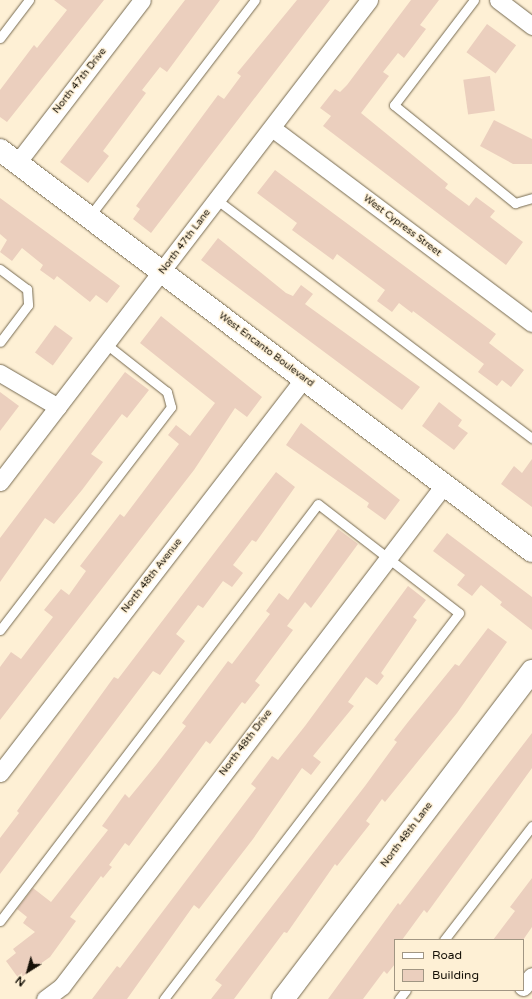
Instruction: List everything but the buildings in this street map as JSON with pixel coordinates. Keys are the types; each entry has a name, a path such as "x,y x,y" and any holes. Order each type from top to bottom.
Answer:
{"street":[{"name":"North 47th Drive","path":"17,163 142,0"},
{"name":"North 47th Lane","path":"0,482 369,0"},
{"path":"498,0 532,26"},
{"name":"West Cypress Street","path":"272,128 532,323"},
{"name":"West Encanto Boulevard","path":"0,150 532,551"},
{"path":"0,373 58,407"},
{"name":"North 48th Avenue","path":"0,773 303,379"},
{"name":"North 48th Drive","path":"45,999 62,986 444,484"},
{"name":"North 48th Lane","path":"283,999 532,671"},
{"path":"524,986 532,976"},
{"path":"514,999 520,991"}],"lane":[{"path":"0,38 29,0"},
{"path":"90,217 256,0"},
{"path":"474,0 394,105 515,203 532,198"},
{"path":"217,200 532,438"},
{"path":"0,269 27,289 28,305 0,342"},
{"path":"0,630 171,407 167,392 106,344"},
{"path":"0,921 318,504 459,613 164,999"},
{"path":"445,939 532,826"},
{"path":"399,999 405,991"}]}
